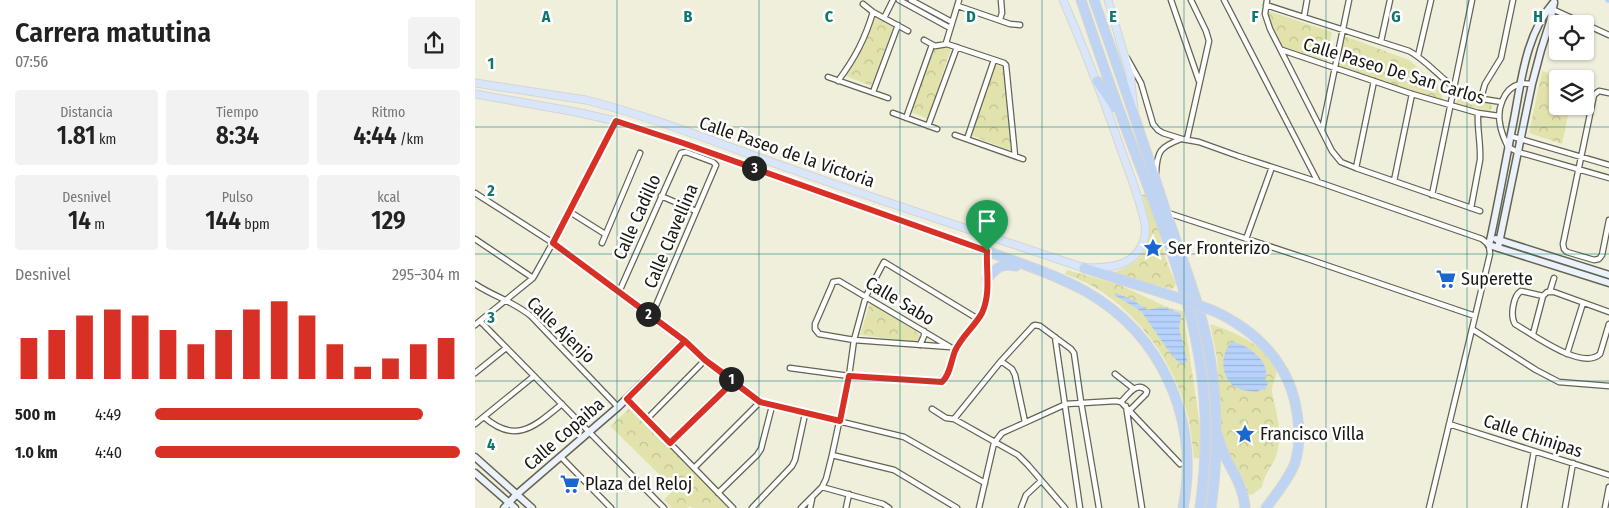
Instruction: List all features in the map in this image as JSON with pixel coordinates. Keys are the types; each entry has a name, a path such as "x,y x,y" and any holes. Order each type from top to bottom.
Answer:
{"highway":[{"path":"1081,0 1121,115 1156,207 1191,318 1199,358 1206,421 1203,490 1200,508"},
{"path":"1095,0 1156,177 1205,332 1210,356 1219,442 1241,485 1245,508"},
{"path":"1097,82 1121,115"},
{"path":"987,251 1063,280 1086,292 1131,325 1146,343 1169,382 1177,399 1183,420 1187,465 1183,508"},
{"path":"987,279 995,270 1003,265 1031,267"},
{"path":"1084,268 1179,298 1213,311 1232,320 1271,352 1291,386 1295,402 1299,446 1294,464 1288,476 1266,508"},
{"path":"1211,508 1215,480 1215,412"}],"main road":[{"path":"1063,0 1097,82 1133,185 1142,214 1145,234 1134,257 1111,267 1084,268"},
{"path":"1108,0 1125,55 1132,87 1135,114"},
{"name":"Calle Paseo de la Victoria","path":"475,83 586,100 621,110 905,209 1084,268"},
{"name":"Calle Paseo de la Victoria","path":"475,94 616,121 987,251"}],"street":[{"path":"885,18 893,0"},
{"path":"899,0 950,28"},
{"path":"911,0 952,22"},
{"path":"1000,20 1002,12 1001,0"},
{"path":"1171,0 1199,82"},
{"path":"1184,139 1208,47 1208,36 1191,0"},
{"path":"1225,0 1319,182"},
{"path":"1304,17 1307,0"},
{"path":"1322,130 1349,0"},
{"path":"1381,41 1390,0"},
{"path":"1418,56 1431,0"},
{"path":"1432,195 1472,0"},
{"path":"1481,98 1485,84 1501,58 1513,0"},
{"path":"1266,2 1266,20 1338,160 1480,211"},
{"name":"Calle Paseo De San Carlos","path":"1266,2 1304,17 1381,41 1418,56 1460,91 1502,102"},
{"path":"945,44 959,3 1010,24 1019,25"},
{"path":"863,4 873,12 908,31"},
{"path":"1552,5 1609,35"},
{"path":"1429,508 1491,254 1489,241 1532,38 1541,20 1552,5"},
{"path":"1491,254 1499,244 1532,84 1552,5"},
{"path":"839,81 858,51 873,12"},
{"path":"873,92 898,25"},
{"path":"924,40 937,46 945,44 957,47 1004,63 1007,68 1015,156"},
{"path":"906,118 933,45"},
{"path":"929,126 957,47"},
{"name":"Calle Paseo De San Carlos","path":"1282,50 1450,106 1499,116"},
{"path":"1125,55 1141,83 1153,124 1163,133 1199,142 1489,241 1609,275"},
{"path":"967,139 994,60"},
{"path":"829,77 888,98"},
{"path":"1356,168 1374,81"},
{"path":"1521,84 1532,84"},
{"name":"Calle Paseo De San Carlos","path":"1508,147 1501,130 1499,116 1502,102 1510,90 1521,84"},
{"path":"1609,94 1599,91 1594,95 1563,244 1564,249 1567,252 1599,260 1609,220"},
{"path":"1394,181 1412,94"},
{"path":"893,113 937,129"},
{"path":"1471,208 1481,152 1477,130 1478,113"},
{"path":"475,325 533,278 616,121"},
{"path":"955,135 1023,160"},
{"path":"1510,136 1609,164"},
{"path":"1156,177 1156,162 1159,151 1168,145 1184,139"},
{"path":"1544,159 1548,146"},
{"path":"1508,147 1518,152 1609,178"},
{"name":"Calle Clavellina","path":"651,317 716,165 713,162 686,152 681,153"},
{"path":"602,243 640,153"},
{"name":"Calle Cadillo","path":"619,292 681,153"},
{"path":"1246,239 1272,167"},
{"path":"475,193 553,243 685,341 705,360 760,402 904,437 985,483"},
{"path":"661,196 696,212"},
{"path":"569,212 605,234"},
{"path":"1167,213 1475,316"},
{"path":"790,368 849,376 942,382 947,376 955,349 978,319 985,304 987,251 991,236"},
{"path":"475,239 533,278"},
{"path":"1499,244 1609,284"},
{"path":"801,508 822,487 826,478 840,421 854,340 866,296 884,262 978,319"},
{"path":"1533,334 1543,296 1550,291 1554,278"},
{"name":"Calle Sabo","path":"854,340 819,334 815,329 815,324 833,282 839,281 955,349"},
{"name":"Calle Ajenjo","path":"475,284 514,304 531,316 618,407"},
{"path":"1543,296 1524,290 1519,291 1512,314 1513,321 1515,324 1567,354 1589,359 1597,358 1609,324"},
{"path":"1550,291 1609,312"},
{"path":"1567,354 1583,303"},
{"path":"480,321 664,508"},
{"path":"954,419 1001,361 1035,325 1041,326 1074,353 1099,508"},
{"path":"1472,329 1536,370 1559,382 1609,386"},
{"path":"920,345 925,336 924,331"},
{"path":"1055,337 1080,508"},
{"path":"854,340 950,347"},
{"name":"Calle Copaiba","path":"507,505 516,494 590,433 627,399 685,341"},
{"path":"475,373 506,348"},
{"path":"646,420 705,360"},
{"path":"1001,361 1012,369 1015,375 1025,422"},
{"path":"1115,374 1134,389"},
{"path":"475,424 534,376"},
{"path":"670,443 734,381"},
{"path":"1121,402 1134,389 1139,386 1143,387 1147,392 1128,408"},
{"path":"627,399 733,508"},
{"path":"694,468 760,402"},
{"path":"979,508 994,443 1002,433 1066,404 1121,402 1180,464"},
{"path":"484,417 495,426 504,429 527,429 537,424 562,404"},
{"path":"718,493 761,449 772,406"},
{"path":"1128,408 1142,508"},
{"path":"932,409 946,418 954,419 1018,455 1065,508"},
{"path":"752,508 793,466 805,414"},
{"name":"Calle Chinipas","path":"1449,424 1609,475"},
{"path":"1524,508 1534,451"},
{"path":"833,455 894,470 957,508"},
{"path":"475,457 532,508"},
{"path":"561,457 611,508"},
{"path":"1565,508 1573,464"},
{"path":"475,473 507,505 515,508"},
{"path":"1021,508 1026,495 1041,481"},
{"path":"822,487 889,508"},
{"path":"1605,508 1609,487"},
{"path":"846,508 849,494"},
{"path":"810,508 812,498"}],"green space":[{"path":"1265,10 1332,32 1326,61 1278,45"},
{"path":"875,17 894,25 871,86 846,76 864,46"},
{"path":"1339,34 1409,60 1444,90 1441,100 1333,64"},
{"path":"934,48 951,48 928,119 911,112"},
{"path":"994,64 1004,68 1011,151 971,135"},
{"path":"1542,71 1549,73 1549,115 1568,115 1562,144 1529,133"},
{"path":"1458,96 1491,104 1492,108 1490,111 1456,104"},
{"path":"1146,194 1157,223 1166,261 1176,282 1175,287 1171,289 1112,273 1133,263 1146,248 1149,222 1142,195"},
{"path":"1067,270 1120,285 1169,308 1183,311 1200,426 1200,459 1194,458 1187,413 1181,394 1164,359 1153,342 1141,326 1112,299 1081,280 1065,274"},
{"path":"870,303 918,333 920,339 917,342 860,335"},
{"path":"1210,324 1228,330 1256,346 1271,359 1277,370 1272,392 1279,428 1277,454 1262,487 1252,495 1248,494 1246,485 1222,440 1217,358"},
{"path":"630,408 729,508 692,508 690,506 687,508 672,508 664,500 674,489 610,426"}],"water":[{"path":"1116,293 1133,300 1147,310 1162,307 1180,313 1179,328 1187,361 1185,364 1178,362 1168,350 1141,311 1114,295"},
{"path":"1231,342 1251,350 1262,360 1265,366 1265,380 1268,383 1265,390 1261,389 1257,392 1245,390 1237,388 1230,383 1223,366 1223,361"}],"place":[{"name":"Ser Fronterizo","path":"1153,248"},
{"name":"Superette","path":"1446,279"},
{"name":"Francisco Villa","path":"1245,434"},
{"name":"Plaza del Reloj","path":"570,484"}],"route":[{"path":"987,251 616,121 553,243 685,341 705,360 734,381 670,443 627,399 685,341 705,360 734,381 760,402 840,421 849,376 942,382 947,376 955,349 983,311 987,296 987,251"}]}
